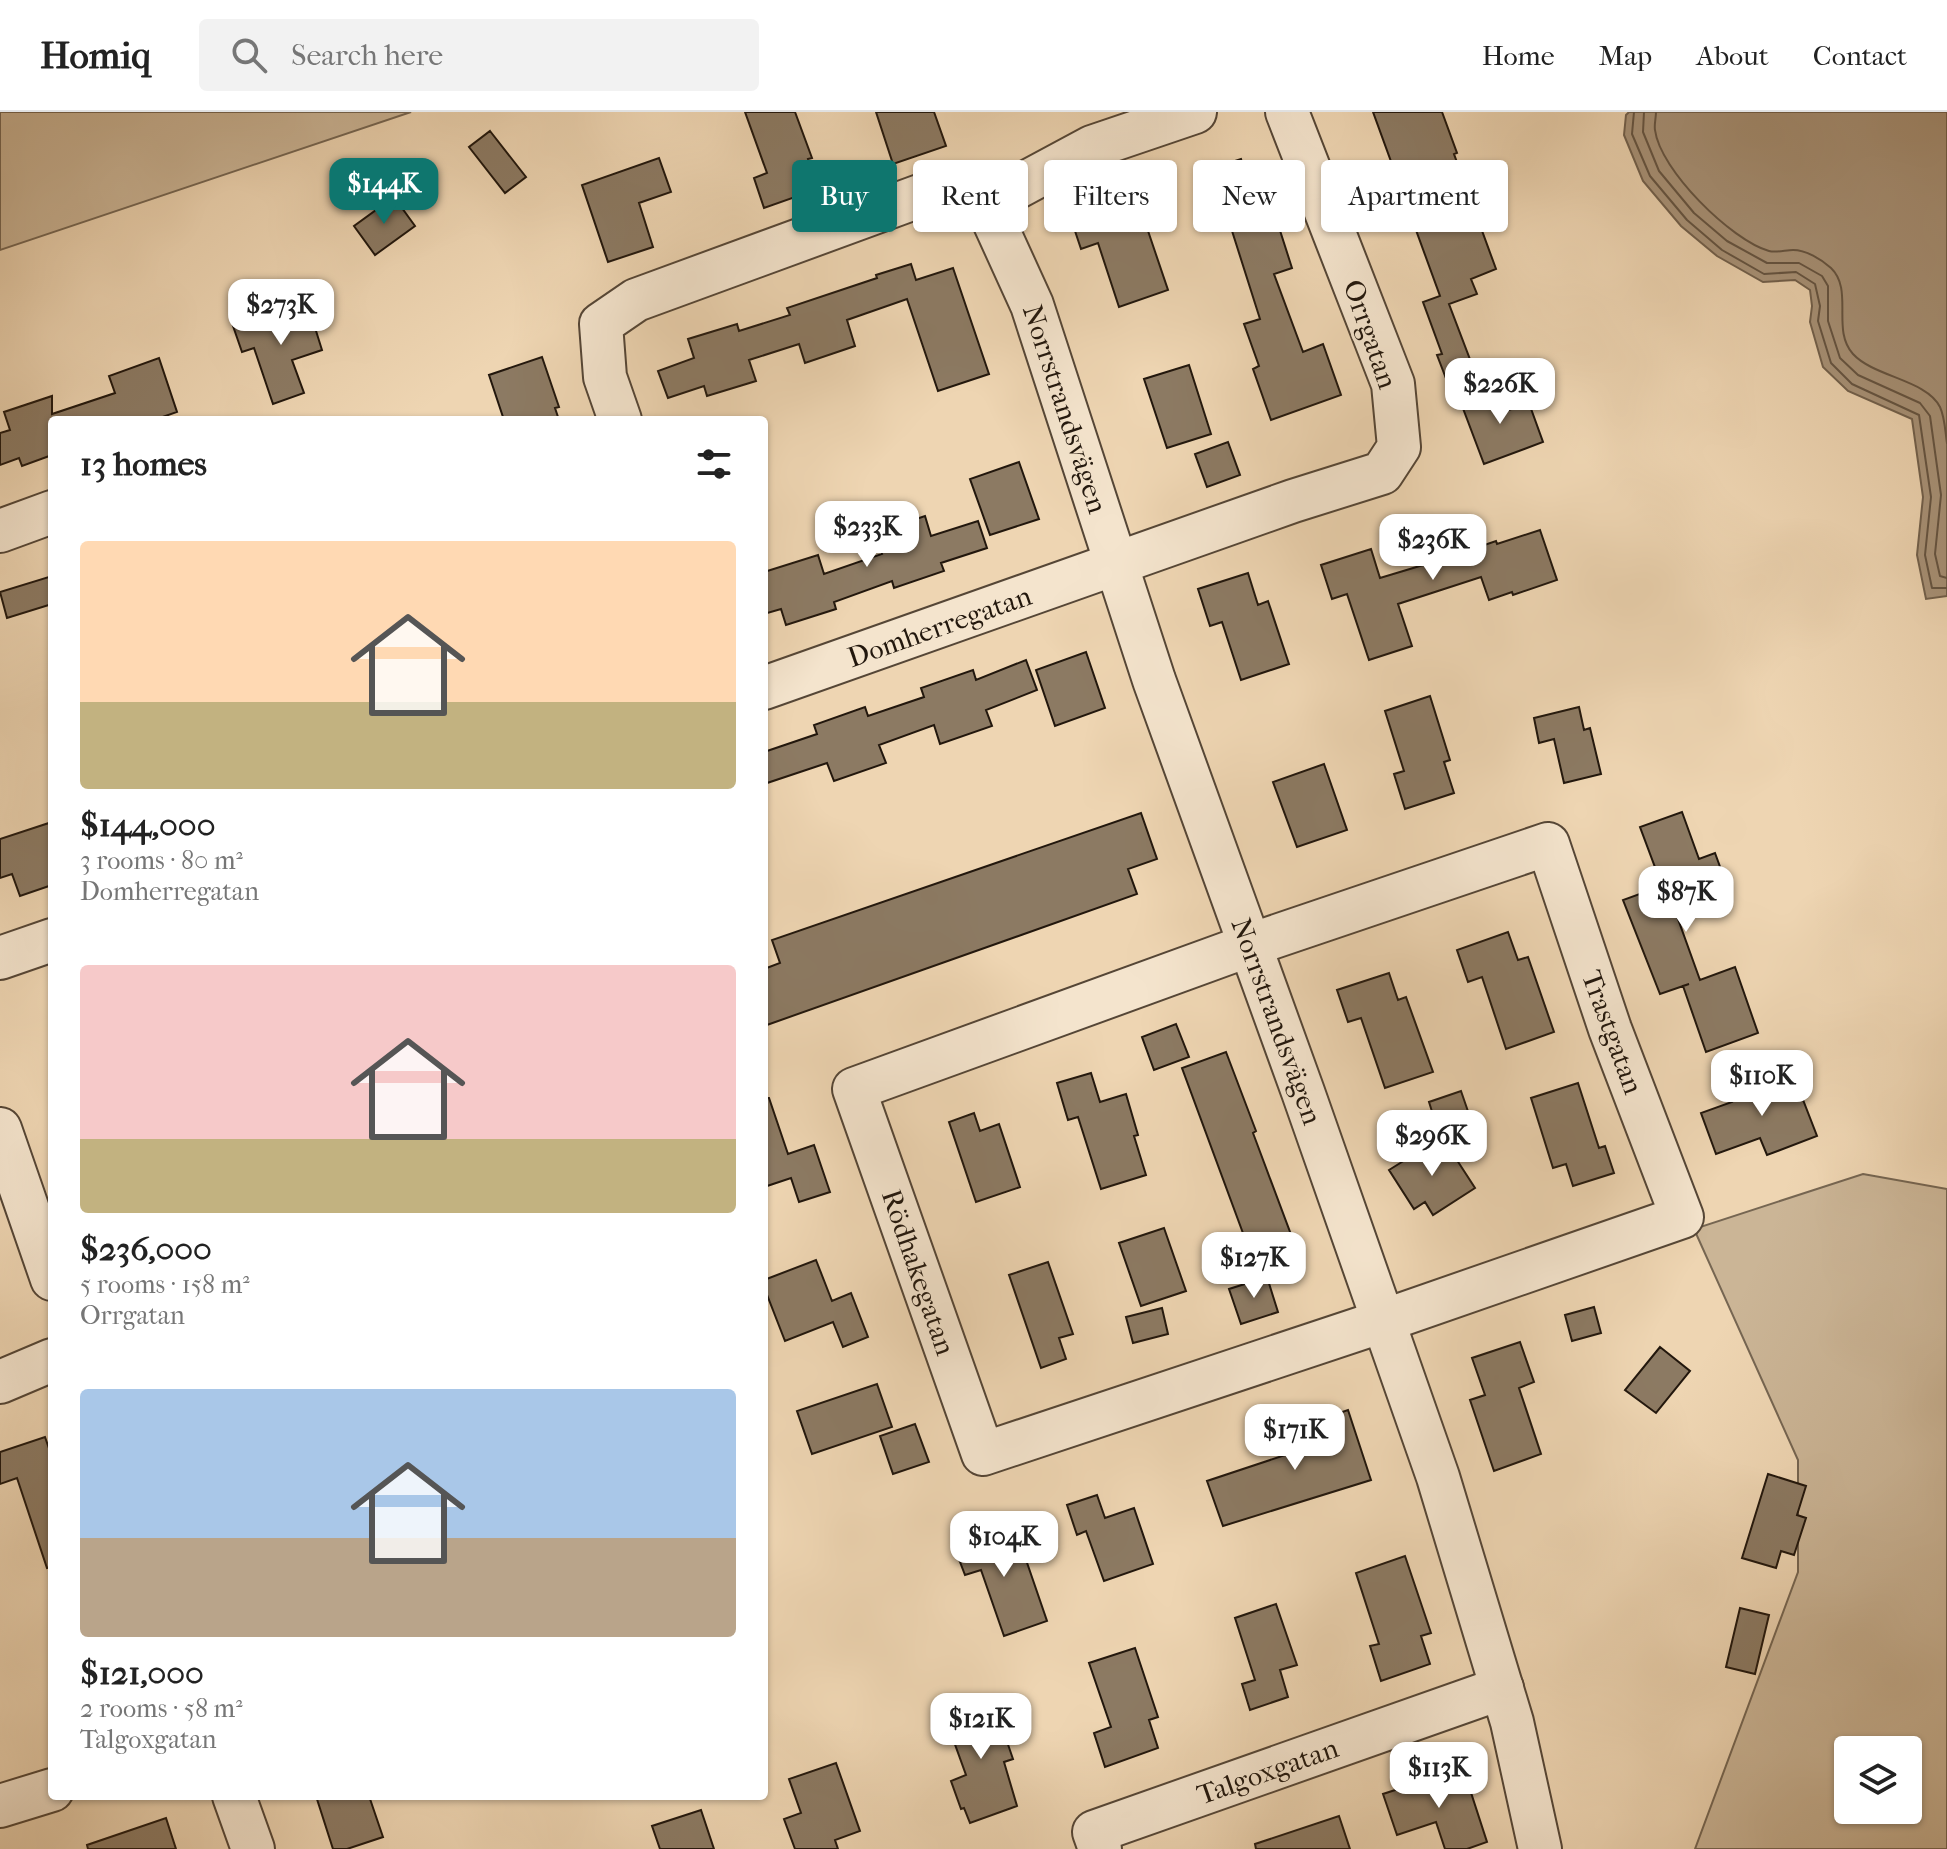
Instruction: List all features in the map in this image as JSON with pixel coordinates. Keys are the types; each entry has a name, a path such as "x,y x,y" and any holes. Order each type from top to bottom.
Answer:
{"street":[{"path":"1028,181 1092,147 1195,112"},
{"name":"Orrgatan","path":"1117,565 1293,501 1382,473 1399,447 1393,384 1287,112"},
{"path":"619,416 605,377 601,324 636,300 913,198"},
{"name":"Norrstrandsvägen","path":"999,232 1032,305 1154,680 1438,1477 1512,1722 1540,1849"},
{"path":"0,531 48,513"},
{"name":"Domherregatan","path":"768,687 1117,565"},
{"name":"Trastgatan","path":"1250,945 1548,844 1610,1029 1682,1217 1383,1321"},
{"path":"0,958 48,941"},
{"name":"Rödhakegatan","path":"1250,945 854,1089 972,1425 983,1454 1383,1321"},
{"path":"0,1129 48,1267"},
{"path":"0,1382 48,1362"},
{"name":"Talgoxgatan","path":"1100,1849 1094,1832 1502,1688"},
{"path":"0,1806 48,1791"},
{"path":"235,1800 253,1849"}],"shaded area":[{"path":"0,112 411,112 0,250"},
{"path":"1863,1174 1947,1189 1947,1849 1695,1849 1798,1572 1798,1460 1694,1229"}],"water":[{"path":"1629,112 1947,112 1947,596 1926,599 1917,555 1923,497 1912,419 1848,391 1823,367 1810,322 1810,290 1795,280 1763,282 1717,256 1681,226 1643,181 1624,135"}],"building":[{"path":"745,112 795,112 812,158 792,160 792,198 764,208 754,178 767,173"},
{"path":"876,112 934,112 946,146 897,163 892,160"},
{"path":"1373,112 1442,112 1457,153 1454,154 1456,160 1390,160"},
{"path":"490,131 526,177 505,193 469,147"},
{"path":"659,158 671,192 639,203 653,247 608,262 582,185"},
{"path":"394,197 415,226 375,255 354,226"},
{"path":"1075,232 1148,232 1168,290 1119,307 1098,243 1081,249"},
{"path":"1232,232 1280,232 1292,268 1274,274 1303,352 1323,344 1341,395 1271,420 1253,369 1259,366 1244,324 1260,319"},
{"path":"1417,232 1482,232 1496,269 1471,279 1477,294 1449,304 1474,370 1447,381 1437,355 1442,354 1423,302 1440,296"},
{"path":"911,264 916,280 953,268 989,374 938,391 907,299 847,320 855,346 805,363 799,344 749,360 756,381 707,396 704,386 668,398 658,371 694,358 688,339 737,324 739,331 790,315 787,308"},
{"path":"307,302 322,350 292,360 304,393 273,404 254,348 242,352 233,326"},
{"path":"542,357 559,407 555,408 558,416 503,416 489,375"},
{"path":"159,358 177,412 166,416 48,416 48,456 22,466 19,458 0,465 0,433 10,430 4,412 52,396 52,414 115,393 109,376"},
{"path":"1189,365 1211,434 1167,448 1144,379"},
{"path":"1501,388 1509,410 1528,403 1543,442 1484,464 1461,403"},
{"path":"1228,442 1240,475 1207,487 1195,454"},
{"path":"1019,462 1039,519 990,535 970,479"},
{"path":"925,516 931,536 978,521 987,548 941,563 944,571 894,588 892,581 834,602 836,609 786,625 781,609 768,613 768,571 818,555 824,574 882,554 875,533"},
{"path":"1540,530 1557,580 1489,600 1481,577 1398,604 1412,646 1369,660 1347,594 1332,599 1321,565 1371,549 1380,578 1433,562 1427,542 1460,531 1467,551"},
{"path":"1248,573 1258,605 1268,601 1289,664 1241,680 1222,622 1210,626 1198,589"},
{"path":"48,577 48,605 7,618 0,592"},
{"path":"1086,652 1105,708 1055,726 1036,670"},
{"path":"1026,660 1037,690 986,710 992,726 940,744 934,725 879,745 886,763 834,781 827,763 768,783 768,751 817,734 814,725 865,707 868,716 924,697 921,688 973,670 976,680"},
{"path":"1430,696 1450,760 1444,762 1454,793 1405,809 1394,774 1404,771 1385,711"},
{"path":"1579,707 1584,730 1590,728 1601,774 1564,783 1554,739 1539,743 1534,718"},
{"path":"1324,764 1347,830 1297,847 1273,782"},
{"path":"1682,812 1699,859 1715,853 1727,886 1673,905 1700,980 1735,967 1758,1033 1706,1052 1683,986 1660,994 1623,900 1662,886 1640,827"},
{"path":"1141,813 1157,859 1128,869 1137,894 768,1025 768,968 780,963 772,940"},
{"path":"48,823 48,886 20,896 12,874 0,878 0,839"},
{"path":"1508,932 1518,960 1528,957 1554,1032 1506,1049 1482,977 1468,982 1457,950"},
{"path":"1389,973 1398,1000 1406,997 1433,1072 1385,1088 1361,1018 1348,1022 1337,990"},
{"path":"1176,1024 1189,1057 1154,1070 1142,1037"},
{"path":"1226,1052 1299,1256 1257,1271 1182,1068"},
{"path":"1091,1073 1100,1102 1126,1094 1146,1175 1101,1189 1078,1117 1068,1120 1057,1083"},
{"path":"1793,1074 1817,1136 1767,1155 1760,1138 1716,1154 1701,1113 1732,1102 1730,1096"},
{"path":"1578,1083 1599,1148 1605,1146 1614,1173 1573,1186 1566,1164 1553,1168 1531,1098"},
{"path":"1461,1091 1472,1123 1439,1134 1429,1102"},
{"path":"768,1098 788,1154 814,1145 830,1192 799,1202 791,1178 768,1186"},
{"path":"974,1113 980,1131 999,1124 1020,1187 976,1202 949,1122"},
{"path":"1442,1137 1475,1188 1433,1215 1425,1202 1414,1209 1389,1170"},
{"path":"1164,1228 1186,1291 1141,1306 1119,1243"},
{"path":"816,1260 832,1301 851,1293 868,1337 843,1347 833,1322 785,1341 768,1297 768,1278"},
{"path":"1048,1262 1073,1334 1059,1338 1066,1359 1041,1368 1009,1275"},
{"path":"1267,1277 1278,1312 1241,1324 1229,1289"},
{"path":"1594,1307 1601,1333 1572,1341 1565,1315"},
{"path":"1162,1308 1168,1334 1133,1343 1126,1317"},
{"path":"1520,1342 1534,1382 1519,1388 1541,1454 1494,1471 1470,1400 1485,1395 1472,1358"},
{"path":"1660,1347 1690,1371 1656,1413 1625,1390"},
{"path":"877,1384 892,1427 812,1454 797,1411"},
{"path":"1348,1410 1371,1480 1223,1526 1207,1481 1294,1452 1287,1431"},
{"path":"915,1424 929,1462 893,1474 880,1436"},
{"path":"45,1437 48,1446 48,1568 17,1478 0,1484 0,1452"},
{"path":"1768,1474 1806,1486 1797,1515 1806,1518 1794,1555 1781,1551 1776,1568 1742,1558"},
{"path":"1097,1495 1105,1518 1134,1508 1153,1564 1104,1581 1086,1531 1077,1535 1067,1505"},
{"path":"1009,1527 1018,1553 1023,1551 1047,1621 1004,1636 981,1570 965,1575 954,1546"},
{"path":"1405,1556 1431,1633 1421,1636 1430,1664 1381,1681 1370,1646 1379,1644 1356,1573"},
{"path":"1276,1604 1297,1665 1280,1670 1288,1697 1250,1710 1242,1684 1255,1680 1235,1618"},
{"path":"1740,1608 1769,1615 1755,1674 1726,1667"},
{"path":"1135,1648 1158,1717 1149,1720 1158,1748 1105,1767 1094,1733 1111,1727 1089,1663"},
{"path":"992,1698 1013,1759 1004,1762 1017,1806 970,1823 964,1808 961,1809 951,1781 966,1775 944,1714"},
{"path":"836,1763 860,1831 835,1840 838,1849 795,1849 784,1819 801,1813 789,1779"},
{"path":"1463,1768 1487,1842 1467,1849 1445,1849 1436,1822 1397,1835 1383,1794"},
{"path":"317,1800 370,1800 383,1837 347,1849 333,1849"},
{"path":"701,1810 714,1849 660,1849 652,1826"},
{"path":"1339,1816 1350,1849 1256,1849 1255,1844"},
{"path":"166,1818 176,1849 88,1849 87,1845"}]}
